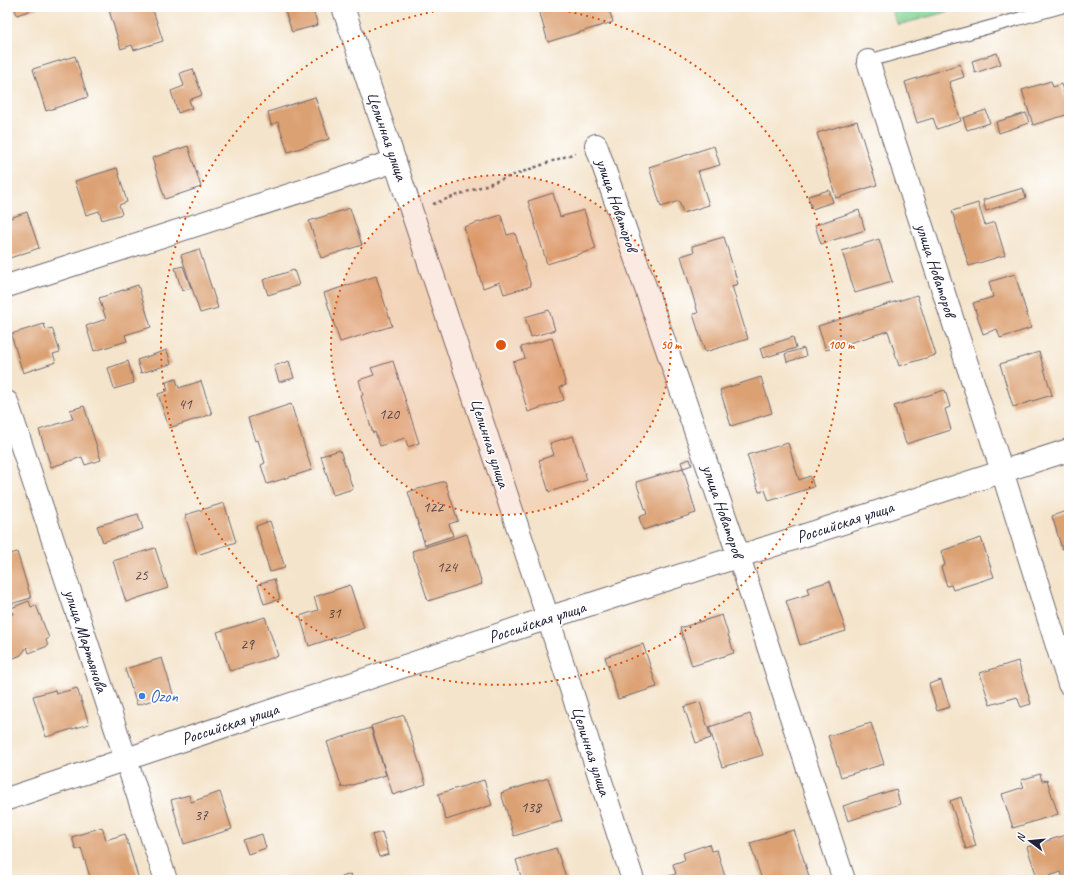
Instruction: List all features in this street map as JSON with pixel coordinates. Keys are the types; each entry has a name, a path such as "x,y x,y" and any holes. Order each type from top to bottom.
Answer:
{"street":[{"name":"Целинная улица","path":"343,7 548,618 634,880"},
{"name":"улица Новаторов","path":"868,61 1002,471 1069,684"},
{"name":"улица Новаторов","path":"596,145 739,557 844,880"},
{"path":"7,286 395,161"},
{"name":"улица Мартьянова","path":"7,402 166,880"},
{"name":"Российская улица","path":"7,799 548,618 1069,450"}],"lane":[{"path":"868,61 1061,7"}],"path":[{"path":"412,212 596,145"}],"green space":[{"path":"890,7 965,7 898,25"}],"building":[{"path":"14,7 40,7 17,15"},
{"path":"108,7 152,7 163,41 134,50 132,45 121,49"},
{"path":"312,7 318,25 292,32 284,8"},
{"path":"538,7 608,7 613,22 548,42"},
{"path":"997,53 1001,64 975,73 972,61"},
{"path":"75,56 88,97 46,111 33,69"},
{"path":"960,64 964,77 949,82 961,121 937,129 933,118 917,123 905,82"},
{"path":"193,69 202,95 189,100 192,108 178,113 171,91 184,86 180,73"},
{"path":"1051,81 1053,87 1061,84 1069,109 1069,114 1033,125 1022,90"},
{"path":"315,97 329,139 288,152 278,122 271,125 268,112"},
{"path":"986,110 990,123 967,130 963,118"},
{"path":"1026,113 1029,123 999,133 996,122"},
{"path":"857,121 877,185 836,198 817,133"},
{"path":"188,146 201,187 165,199 152,158"},
{"path":"714,146 720,165 698,171 709,205 683,213 679,201 661,207 649,167"},
{"path":"117,168 127,202 119,205 122,214 102,220 99,211 86,215 75,181"},
{"path":"1023,188 1026,198 986,211 983,200"},
{"path":"829,190 833,202 812,209 808,196"},
{"path":"553,193 560,217 584,210 596,249 547,264 528,201"},
{"path":"978,203 985,225 995,222 1005,255 969,266 952,211"},
{"path":"350,208 362,245 321,258 309,221"},
{"path":"859,210 865,230 821,244 815,225"},
{"path":"27,212 39,248 7,259 7,219"},
{"path":"501,215 507,235 515,233 531,286 504,294 500,282 483,288 464,227"},
{"path":"724,237 738,284 732,286 748,339 705,352 693,314 698,313 681,256 694,252 692,246"},
{"path":"879,239 892,282 855,293 842,251"},
{"path":"199,249 218,308 200,313 181,255"},
{"path":"183,266 191,288 182,291 175,268"},
{"path":"294,270 299,285 268,295 263,280"},
{"path":"1015,274 1031,328 1000,338 997,329 983,334 973,303 993,297 989,282"},
{"path":"376,276 392,326 340,342 324,293"},
{"path":"138,285 151,327 125,335 127,341 94,351 86,326 106,319 99,298"},
{"path":"917,295 936,355 899,366 888,331 826,350 818,326"},
{"path":"549,310 555,330 531,337 525,317"},
{"path":"44,324 46,330 52,328 60,352 53,354 56,362 23,373 11,334"},
{"path":"793,337 796,348 763,358 760,348"},
{"path":"552,338 566,385 560,387 564,400 528,412 513,362 525,358 521,347"},
{"path":"804,348 806,356 787,362 785,354"},
{"path":"167,350 171,364 141,373 137,360"},
{"path":"1039,352 1052,395 1013,407 1000,364"},
{"path":"128,361 134,383 114,389 108,368"},
{"path":"289,361 294,378 279,382 274,366"},
{"path":"393,361 419,443 408,447 405,438 380,446 375,432 373,433 361,396 363,395 359,380 374,375 371,368"},
{"path":"761,377 772,413 731,426 720,390"},
{"path":"176,379 179,388 201,381 212,414 169,428 158,394 168,391 166,382"},
{"path":"945,390 950,407 945,409 951,430 906,444 894,406"},
{"path":"291,404 312,470 267,484 261,465 265,463 258,440 255,441 248,418"},
{"path":"84,406 101,460 85,465 82,457 51,467 39,430 73,419 70,410"},
{"path":"573,436 587,480 549,492 539,460 554,455 550,443"},
{"path":"788,443 799,480 810,476 814,487 769,501 765,490 759,492 747,455"},
{"path":"340,450 353,489 333,495 321,456"},
{"path":"690,459 692,465 683,468 681,462"},
{"path":"683,468 696,513 643,530 639,517 647,514 636,482"},
{"path":"445,481 458,521 449,524 453,536 425,545 408,492"},
{"path":"224,503 236,542 197,555 185,515"},
{"path":"1069,510 1069,546 1062,549 1052,516"},
{"path":"138,514 143,529 103,542 97,526"},
{"path":"270,521 285,568 270,572 256,526"},
{"path":"467,534 482,584 428,601 412,551"},
{"path":"981,538 994,577 953,590 951,585 947,586 941,567 945,565 941,551"},
{"path":"155,548 168,588 126,602 113,561"},
{"path":"17,552 31,598 7,605 7,555"},
{"path":"274,579 280,599 264,604 258,584"},
{"path":"830,581 846,631 800,645 786,601 809,594 807,588"},
{"path":"350,585 364,628 309,646 300,616 318,610 314,597"},
{"path":"29,601 31,607 36,605 49,638 46,640 48,646 29,653 27,647 21,655 14,658 7,655 7,617 13,614 11,608"},
{"path":"722,615 734,653 692,666 680,628"},
{"path":"265,617 278,656 230,671 217,632"},
{"path":"643,644 657,687 618,699 605,657"},
{"path":"162,658 173,694 137,705 125,669"},
{"path":"1018,661 1031,704 1021,707 1017,697 990,705 980,673"},
{"path":"941,680 950,707 937,711 929,684"},
{"path":"77,688 89,724 46,737 33,696 55,690 56,694"},
{"path":"700,702 711,738 696,743 684,707"},
{"path":"750,714 763,755 722,767 709,727"},
{"path":"404,715 426,784 393,795 371,726"},
{"path":"871,723 884,764 841,777 828,736"},
{"path":"371,728 386,775 342,788 327,742"},
{"path":"1040,774 1042,781 1047,780 1058,814 1013,828 1002,794 1024,787 1021,780"},
{"path":"548,778 562,821 514,836 501,793"},
{"path":"484,780 492,805 446,820 438,794"},
{"path":"896,789 900,804 848,821 843,806"},
{"path":"220,792 232,829 184,844 171,800 189,795 191,802"},
{"path":"961,797 976,846 966,849 950,801"},
{"path":"102,827 106,840 125,834 139,880 91,880 81,848 76,850 72,837"},
{"path":"794,830 809,876 796,880 762,880 750,843"},
{"path":"382,832 389,854 379,857 372,835"},
{"path":"262,834 266,848 248,854 243,840"},
{"path":"1069,834 1069,876 1063,878 1061,872 1038,880 1027,847"},
{"path":"709,844 711,851 717,850 726,880 666,880 665,877 676,874 673,864 685,860 683,853"},
{"path":"556,848 567,880 522,880 516,860"},
{"path":"351,874 353,880 332,880"}],"place":[{"name":"Ozon","path":"142,696"}]}
